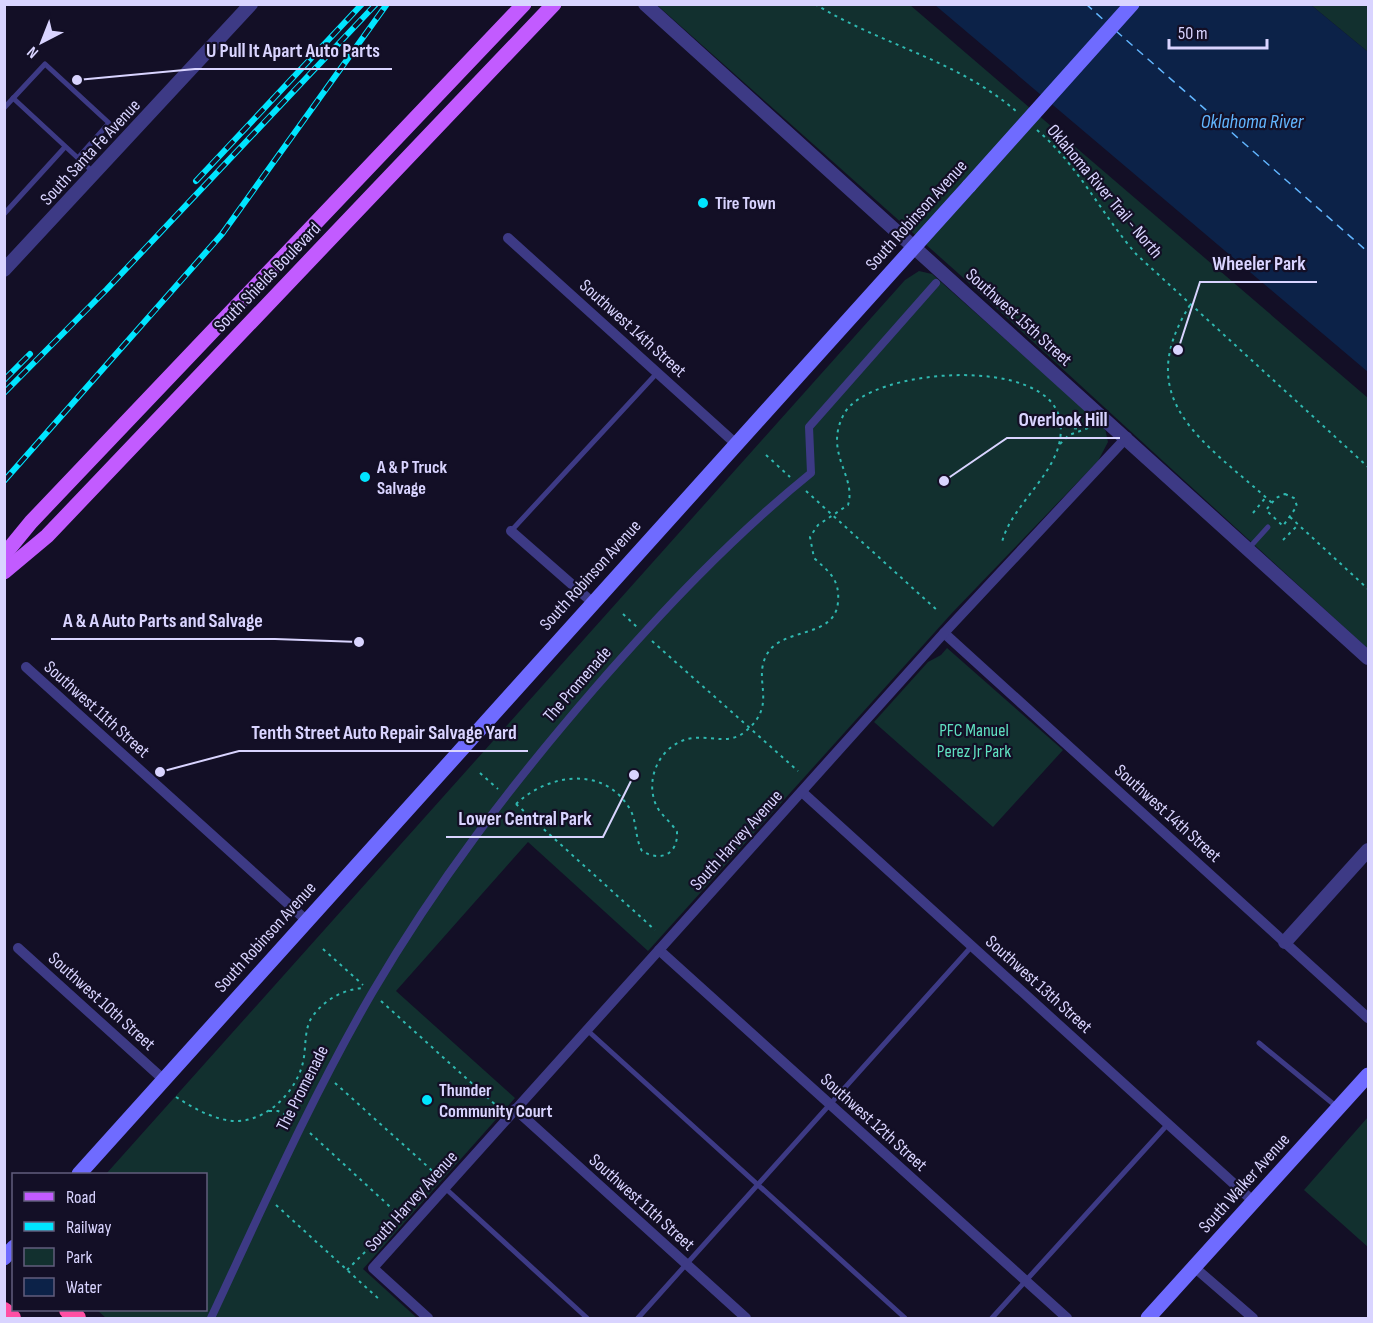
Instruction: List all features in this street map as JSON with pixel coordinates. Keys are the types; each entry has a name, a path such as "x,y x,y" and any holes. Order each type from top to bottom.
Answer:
{"highway":[{"path":"4,1311 12,1318"}],"main road":[{"name":"South Shields Boulevard","path":"4,555 31,522 524,4"},
{"name":"South Shields Boulevard","path":"4,572 47,536 554,4"},
{"name":"South Robinson Avenue","path":"80,1173 1132,4"},
{"name":"South Walker Avenue","path":"1148,1318 1368,1075"}],"street":[{"name":"South Santa Fe Avenue","path":"6,265 95,173 251,4"},
{"name":"Southwest 15th Street","path":"645,4 1368,657"},
{"name":"Southwest 14th Street","path":"508,238 735,443"},
{"name":"The Promenade","path":"211,1318 326,1075 372,993 451,869 504,795 643,633 719,554 811,473 809,427 936,283"},
{"name":"South Harvey Avenue","path":"428,1318 373,1268 944,633 1127,437"},
{"path":"511,531 592,602"},
{"name":"Southwest 14th Street","path":"944,633 1368,1018"},
{"name":"Southwest 11th Street","path":"26,667 306,920"},
{"name":"Southwest 13th Street","path":"802,792 1254,1202"},
{"path":"1285,942 1368,850"},
{"name":"Southwest 10th Street","path":"18,948 163,1079"},
{"name":"Southwest 12th Street","path":"659,950 1067,1318"},
{"name":"Southwest 11th Street","path":"515,1109 746,1318"},
{"path":"1194,1267 1253,1318"}],"lane":[{"path":"4,108 45,64 110,123 78,158"},
{"path":"13,98 95,173"},
{"path":"4,214 65,147"},
{"path":"511,531 657,373"},
{"path":"1249,548 1268,526"},
{"path":"638,1318 972,946"},
{"path":"587,1030 904,1318"},
{"path":"1259,1043 1338,1108"},
{"path":"992,1318 1168,1124"},
{"path":"445,1188 587,1318"}],"path":[{"name":"Oklahoma River Trail - North","path":"815,4 870,33 968,77 1024,118"},
{"name":"Oklahoma River Trail - North","path":"1032,125 1070,164 1130,248 1368,467"},
{"path":"1190,305 1177,327 1168,356 1167,368 1172,398 1194,431 1272,502"},
{"path":"516,804 537,787 553,780 578,778 597,781 612,788 624,800 632,814 642,851 660,857 669,854 675,846 677,832 658,809 653,795 652,777 667,749 694,738 717,740 736,737 750,728 762,709 765,695 763,669 765,656 782,639 826,624 838,606 839,589 835,578 831,570 814,558 810,549 813,530 848,505 849,487 837,453 844,413 855,400 884,386 930,378 1003,377 1033,387 1045,398 1060,420 1072,428 1096,426"},
{"path":"1060,420 1060,444"},
{"path":"1002,542 1060,444 1080,429"},
{"path":"766,455 939,612"},
{"path":"1280,495 1291,495 1297,506 1283,526 1266,510 1272,502 1280,495"},
{"path":"1253,513 1266,497"},
{"path":"1290,517 1368,589"},
{"path":"1283,540 1298,524"},
{"path":"623,615 798,771"},
{"path":"480,773 655,930"},
{"path":"269,1111 296,1081 302,1066 306,1034 311,1019 335,996 366,987 323,949"},
{"path":"372,993 499,1108"},
{"path":"326,1075 437,1175"},
{"path":"176,1096 198,1111 229,1121 278,1111 301,1125 399,1215"},
{"path":"267,1197 381,1301"},
{"path":"347,1270 366,1251"},
{"path":"317,1318 338,1318"}],"green space":[{"path":"657,5 910,5 1368,398 1368,649 959,274"},
{"path":"1311,5 1368,5 1368,52"},
{"path":"919,271 932,274 1105,428 1108,442 1098,461 952,613 648,951 528,842 396,991 515,1098 363,1269 417,1318 106,1318 98,1311 207,1311 207,1173 107,1173 905,280"},
{"name":"PFC Manuel Perez Jr Park","path":"947,648 1063,750 993,827 874,722 928,662 941,655"},
{"path":"1368,1117 1368,1247 1304,1190"}],"water":[{"name":"Oklahoma River","path":"935,5 1311,5 1368,52 1368,372"}],"ferry route":[{"path":"1086,4 1106,22"},
{"path":"1116,31 1368,252"}],"railway":[{"path":"196,181 362,4"},
{"path":"4,393 107,289 376,4"},
{"path":"4,481 222,234 387,4"},
{"path":"4,380 30,354"}],"place":[{"name":"U Pull It Apart Auto Parts","path":"77,80"},
{"name":"Tire Town","path":"703,203"},
{"name":"Wheeler Park","path":"1178,350"},
{"name":"A & P Truck Salvage","path":"365,477"},
{"name":"Overlook Hill","path":"944,481"},
{"name":"A & A Auto Parts and Salvage","path":"359,642"},
{"name":"Tenth Street Auto Repair Salvage Yard","path":"160,772"},
{"name":"Lower Central Park","path":"634,775"},
{"name":"Thunder Community Court","path":"427,1100"}]}
